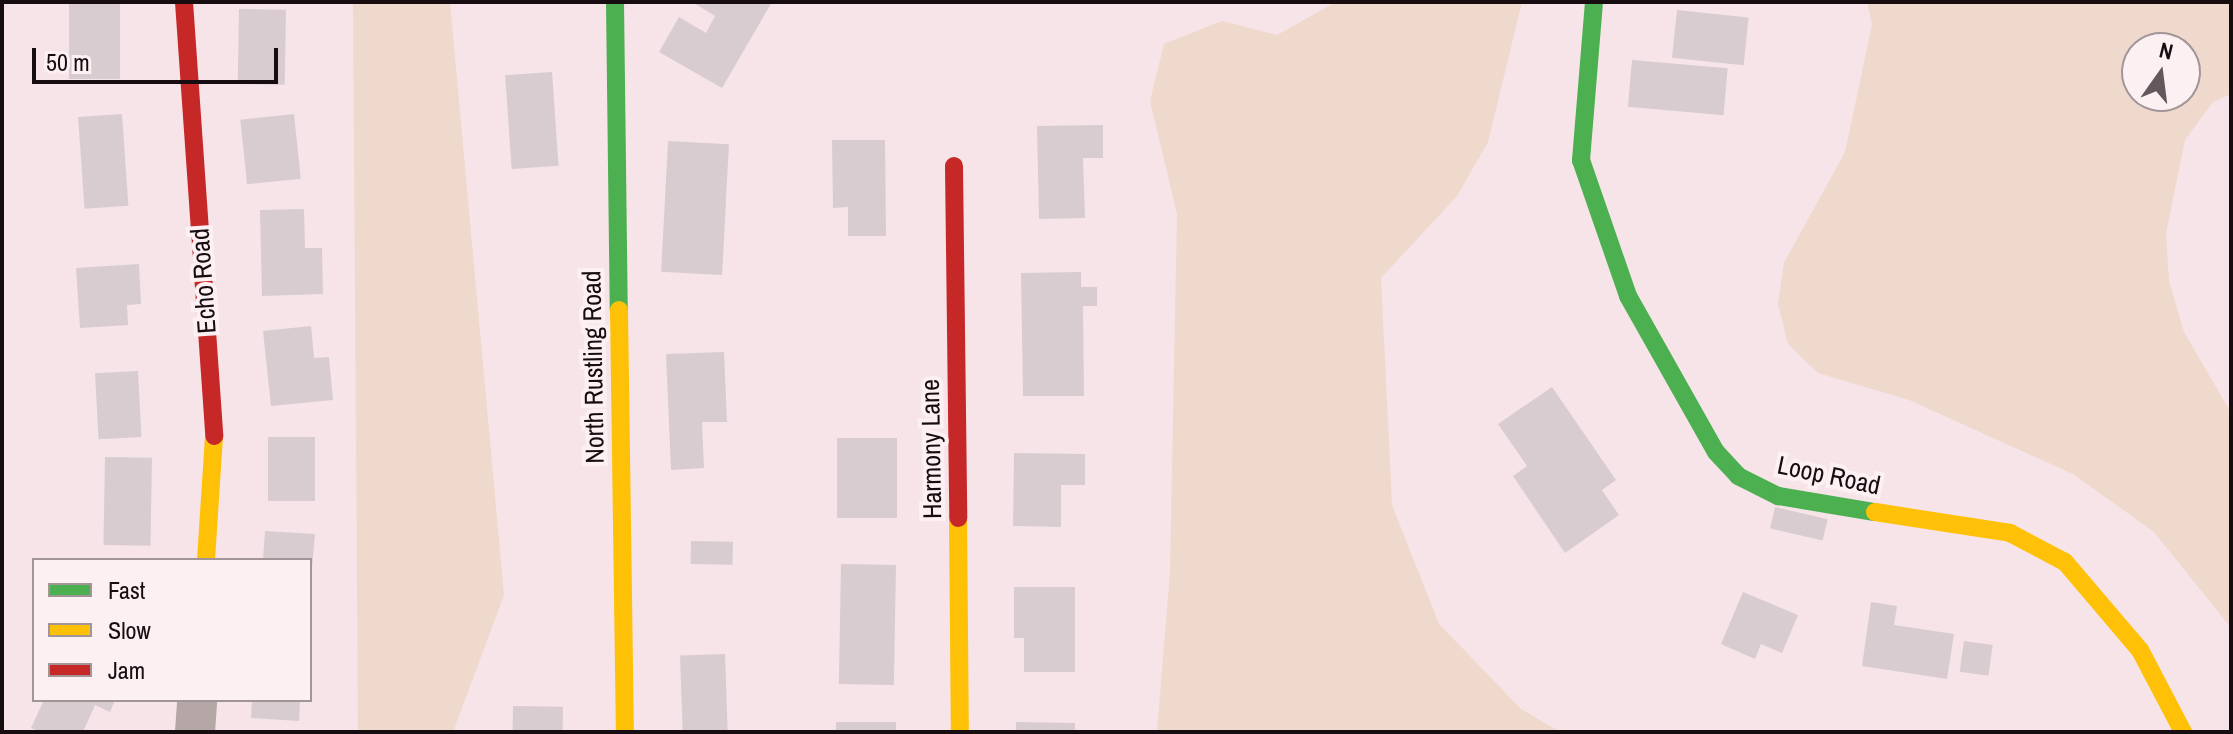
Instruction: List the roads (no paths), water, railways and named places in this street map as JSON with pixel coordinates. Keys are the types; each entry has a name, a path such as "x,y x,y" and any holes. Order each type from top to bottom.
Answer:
{"street":[{"name":"Echo Road","path":"184,2 214,437 206,558"},
{"name":"North Rustling Road","path":"615,2 625,732"},
{"name":"Loop Road","path":"1594,2 1581,160 1628,296 1716,452 1738,476 1778,496 2010,533 2065,562 2140,650 2183,732"},
{"name":"Harmony Lane","path":"954,166 960,732"},
{"path":"195,732 197,702"}]}
